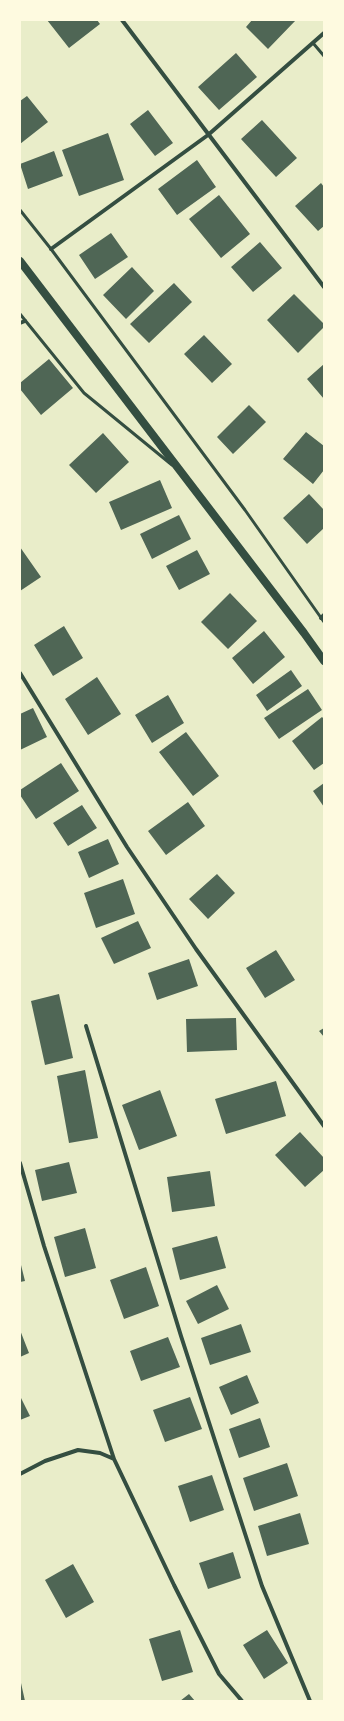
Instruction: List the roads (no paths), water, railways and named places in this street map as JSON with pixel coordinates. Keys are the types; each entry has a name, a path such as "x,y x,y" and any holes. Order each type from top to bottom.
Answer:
{"main road":[{"path":"20,261 304,632 324,661"}],"street":[{"path":"122,20 324,287"},
{"path":"51,249 208,135 324,33"},
{"path":"20,323 25,321"},
{"path":"20,673 127,847 196,949 324,1126"},
{"path":"86,1026 181,1336 260,1578 310,1701"},
{"path":"20,1163 44,1246 114,1459 174,1586 219,1674 242,1701"},
{"path":"20,1474 45,1461 78,1450 100,1453 114,1459"}],"lane":[{"path":"313,43 324,56"},
{"path":"20,210 51,249 245,510 322,616 324,622"},
{"path":"20,314 84,394 184,475"}]}
